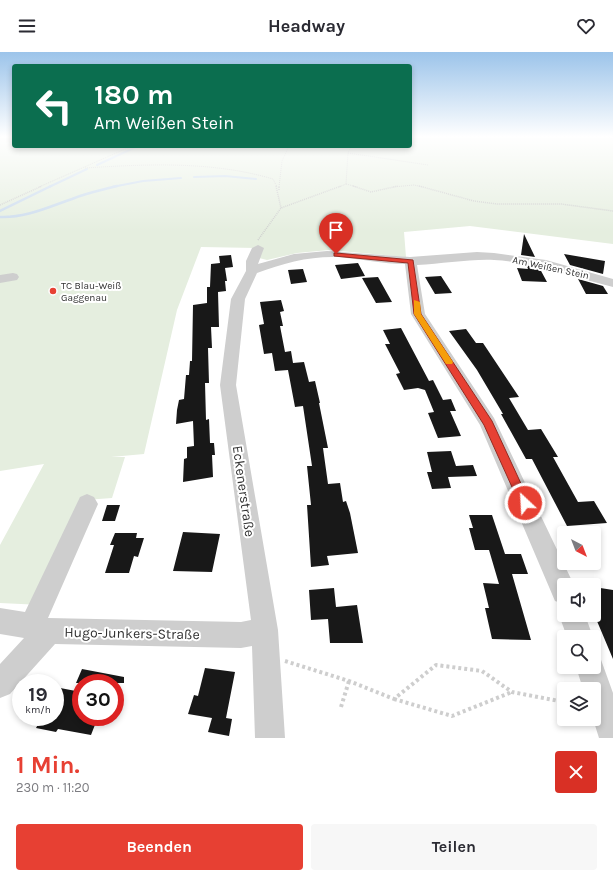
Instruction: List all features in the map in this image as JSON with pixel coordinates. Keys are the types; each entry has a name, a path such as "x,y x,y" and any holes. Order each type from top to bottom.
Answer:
{"street":[{"name":"Eckenerstraße","path":"258,248 252,261 252,271 238,299 228,385 264,630 268,666 270,738"},
{"name":"Am Weißen Stein","path":"252,271 285,259 317,255 336,254 411,262 476,256 532,261 582,272 613,283"},
{"path":"411,262 418,314 488,423 558,578"},
{"path":"0,279 13,277"},
{"path":"0,684 40,629 87,504"},
{"name":"Hugo-Junkers-Straße","path":"0,622 7,621 40,629 241,636 264,630"},
{"path":"592,674 613,736"}],"path":[{"path":"0,205 85,168"},
{"path":"190,168 239,170 257,173 272,179 279,193"},
{"path":"281,168 279,193 281,208"},
{"path":"346,184 347,168"},
{"path":"258,248 259,238 281,208 329,192 346,184 371,192 400,186 414,185 474,202 497,204 561,204 613,211"},
{"path":"268,666 285,661 349,681 394,699 452,716 512,692"},
{"path":"394,699 436,665 482,671 512,692 557,701"},
{"path":"341,707 349,681"}],"green space":[{"path":"0,168 613,168 613,244 470,226 404,232 406,257 329,250 297,253 267,260 259,258 261,248 201,247 177,310 144,454 111,457 125,457 112,498 85,500 42,605 0,603 0,545 44,464 0,471"}],"building":[{"path":"524,234 535,257 521,255"},
{"path":"564,254 605,261 603,274 570,265"},
{"path":"231,255 233,267 225,268 227,281 225,281 226,291 218,292 219,327 211,327 212,348 208,348 209,383 205,383 206,420 209,419 210,443 214,443 215,455 212,455 213,477 183,482 184,459 187,458 187,447 194,446 193,421 176,424 179,400 184,399 186,375 189,375 190,361 192,361 193,305 207,303 207,287 210,287 211,264 220,263 219,256"},
{"path":"358,263 365,276 341,279 335,265"},
{"path":"526,265 540,269 547,282 522,281 517,268 528,269"},
{"path":"303,269 307,282 291,284 288,270"},
{"path":"441,276 452,293 435,294 425,277"},
{"path":"378,277 392,302 376,303 362,278"},
{"path":"578,279 603,286 608,294 586,294"},
{"path":"281,300 284,311 280,312 283,326 280,326 285,352 291,351 293,363 304,362 309,382 315,381 328,448 323,448 328,484 340,483 343,502 346,501 350,513 358,553 327,556 329,565 311,567 307,505 311,505 307,466 312,466 303,406 295,407 288,370 275,371 272,353 264,354 259,325 264,324 260,302"},
{"path":"401,328 429,381 433,380 443,400 451,399 456,411 450,411 461,436 438,438 428,413 434,412 425,390 418,388 404,390 396,374 400,373 385,344 390,344 383,330"},
{"path":"466,329 476,343 483,343 519,397 509,398 528,430 541,429 558,457 553,457 578,502 594,501 607,523 567,526 532,459 526,459 501,414 503,414 477,370 449,331"},
{"path":"451,451 456,466 473,465 477,476 448,477 451,488 432,489 427,472 432,472 427,452"},
{"path":"107,505 120,505 115,521 102,521"},
{"path":"469,515 492,515 505,554 521,554 528,574 512,574 531,640 492,639 485,608 489,608 483,583 499,584 489,550 475,550 469,528 473,528"},
{"path":"183,532 220,534 212,572 173,571"},
{"path":"115,533 137,533 136,538 144,538 138,557 134,556 129,573 105,573 114,545 110,545"},
{"path":"334,588 336,607 357,605 363,643 330,643 328,619 311,620 309,590"},
{"path":"601,588 613,590 613,659 597,622 601,622"},
{"path":"205,668 235,672 226,718 232,719 229,736 208,732 212,718 188,714 194,695 198,696"},
{"path":"82,669 108,674 80,674"},
{"path":"64,689 72,690 72,726 94,726 91,735 58,729 56,732 36,728 37,726 64,726"}],"waterway":[{"path":"49,187 87,169"},
{"path":"194,177 225,176 256,179"},
{"path":"117,186 143,181 181,178"},
{"path":"0,211 51,186"},
{"path":"0,217 28,214 83,195 117,186"},
{"path":"112,187 117,186"}],"slow traffic":[{"path":"416,302 418,314 449,362"}],"place":[{"name":"TC Blau-Weiß Gaggenau","path":"53,291"}],"route":[{"path":"336,254 411,262 418,314 488,423 525,503"}]}
